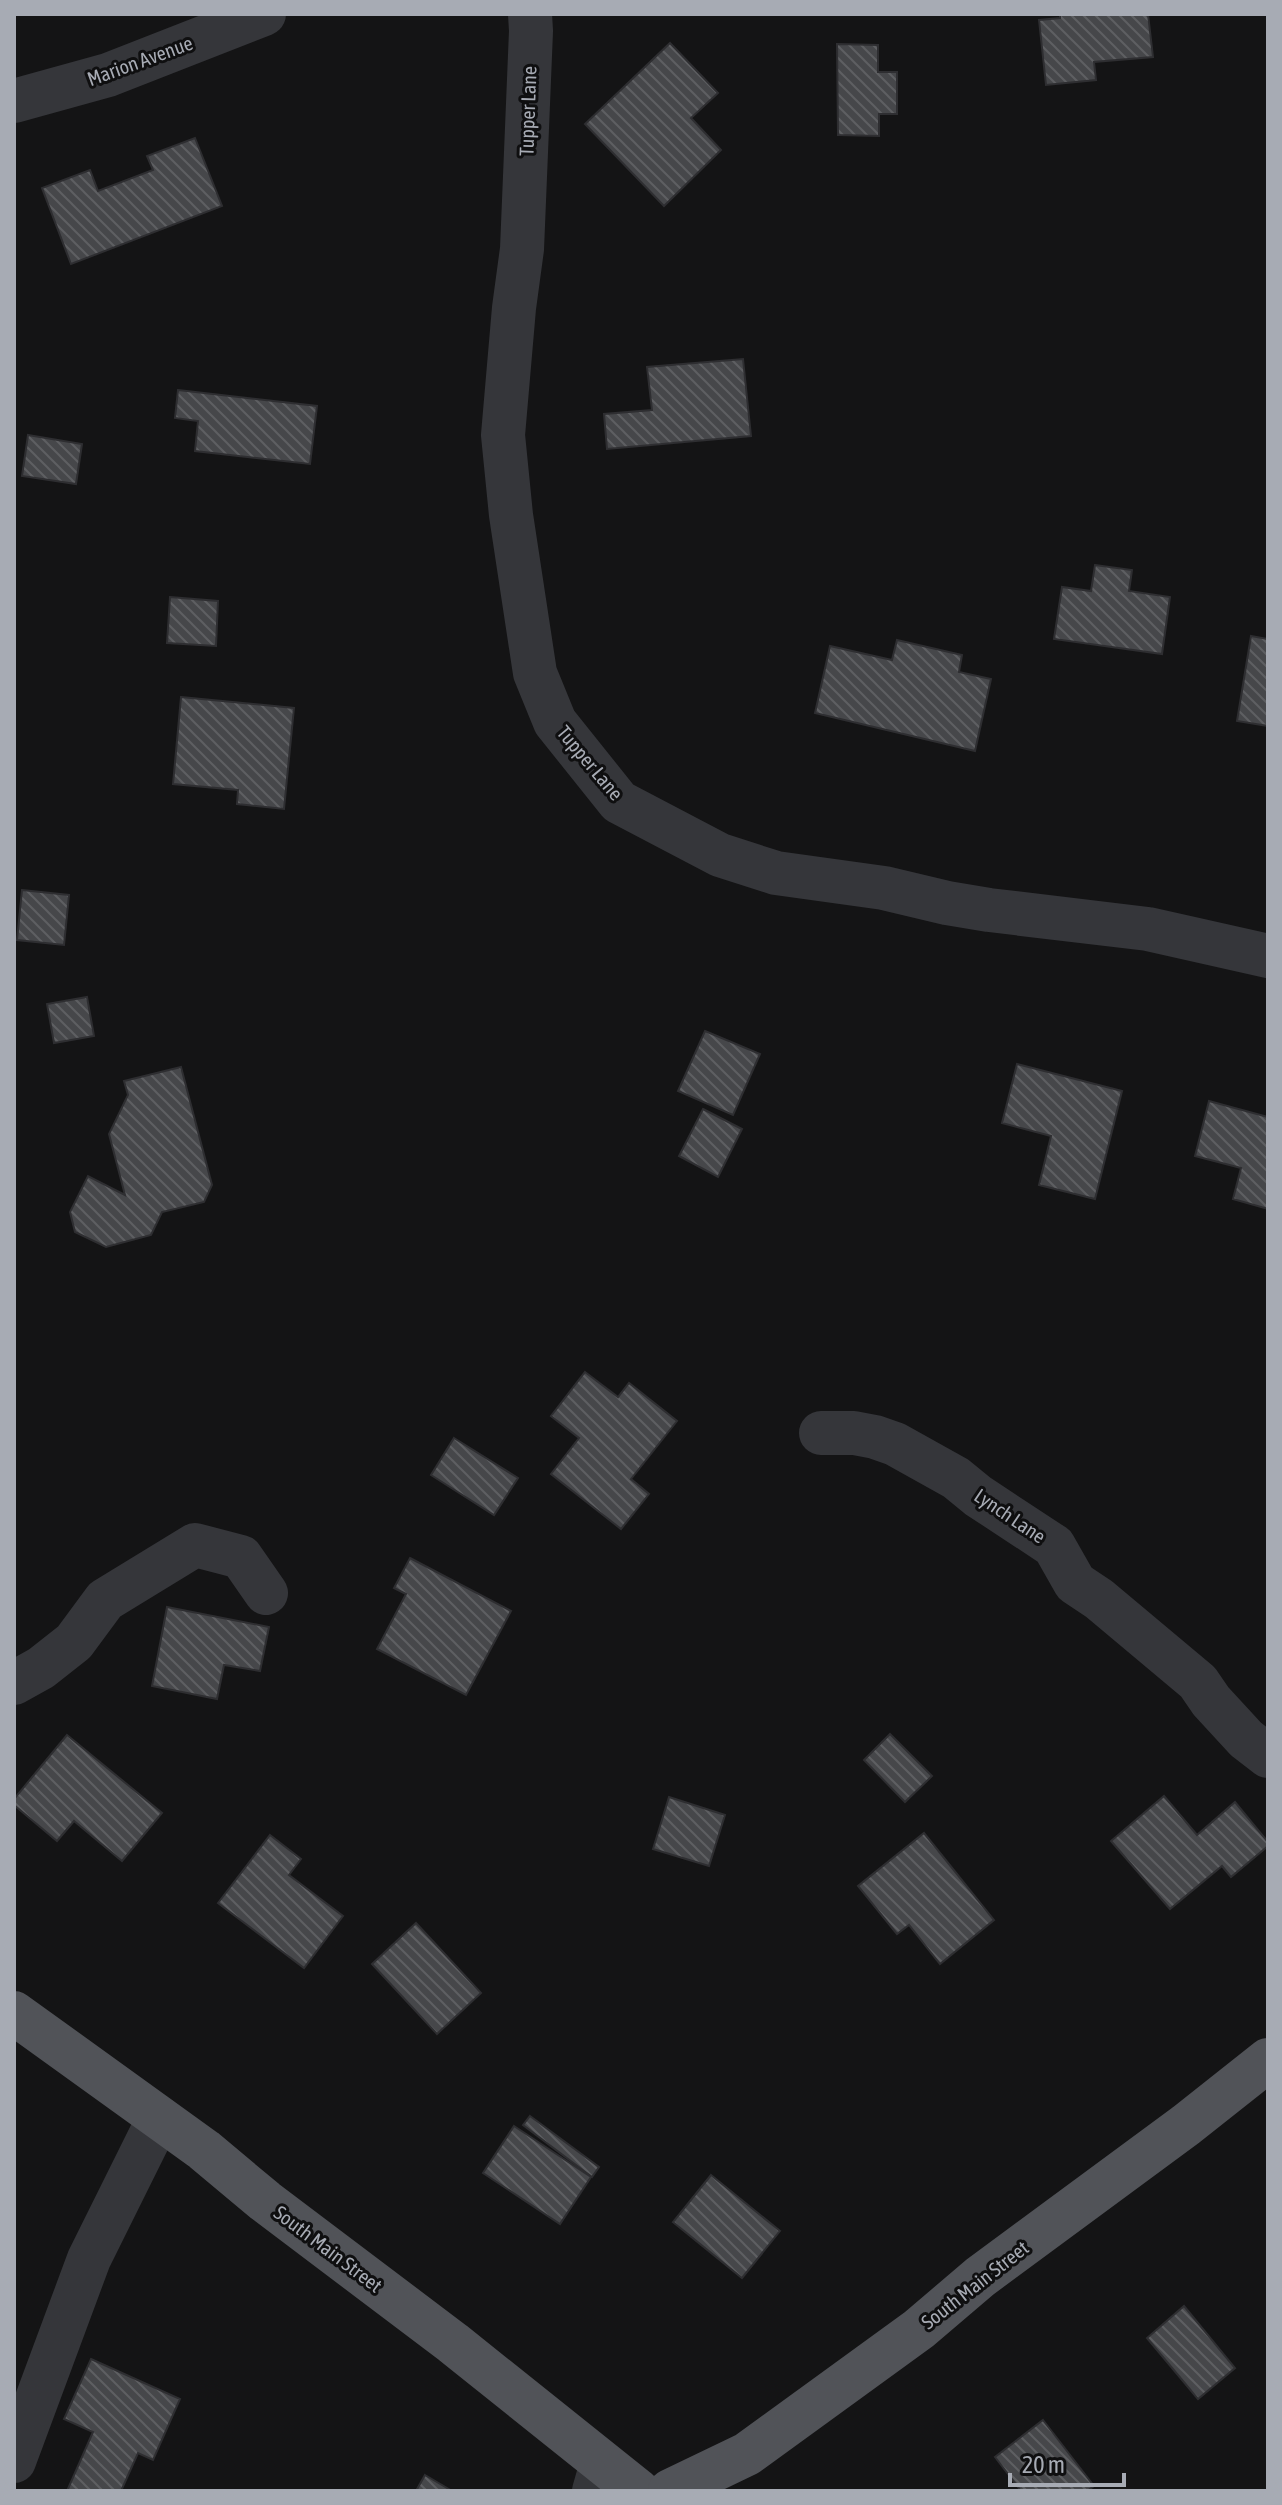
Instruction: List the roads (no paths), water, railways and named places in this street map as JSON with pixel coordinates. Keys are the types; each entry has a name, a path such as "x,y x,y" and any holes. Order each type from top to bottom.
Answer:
{"main road":[{"name":"South Main Street","path":"14,2013 204,2150 265,2201 453,2343 598,2477 638,2491"},
{"name":"South Main Street","path":"670,2491 747,2454 919,2329 980,2277 1186,2125 1263,2074"}],"street":[{"name":"Marion Avenue","path":"14,101 108,75 264,14"},
{"name":"Tupper Lane","path":"530,14 522,249 503,435 511,515 535,673 555,722 619,802 720,855 776,873 884,888 989,910 1148,929 1268,956"},
{"name":"Lynch Lane","path":"821,1433 854,1433 895,1444 956,1478 1054,1546 1075,1583 1099,1599 1198,1682 1246,1739 1268,1756"},
{"path":"14,1683 41,1668 74,1642 105,1600 195,1545 241,1557 266,1593"},
{"path":"14,2461 89,2259 159,2118"}]}
